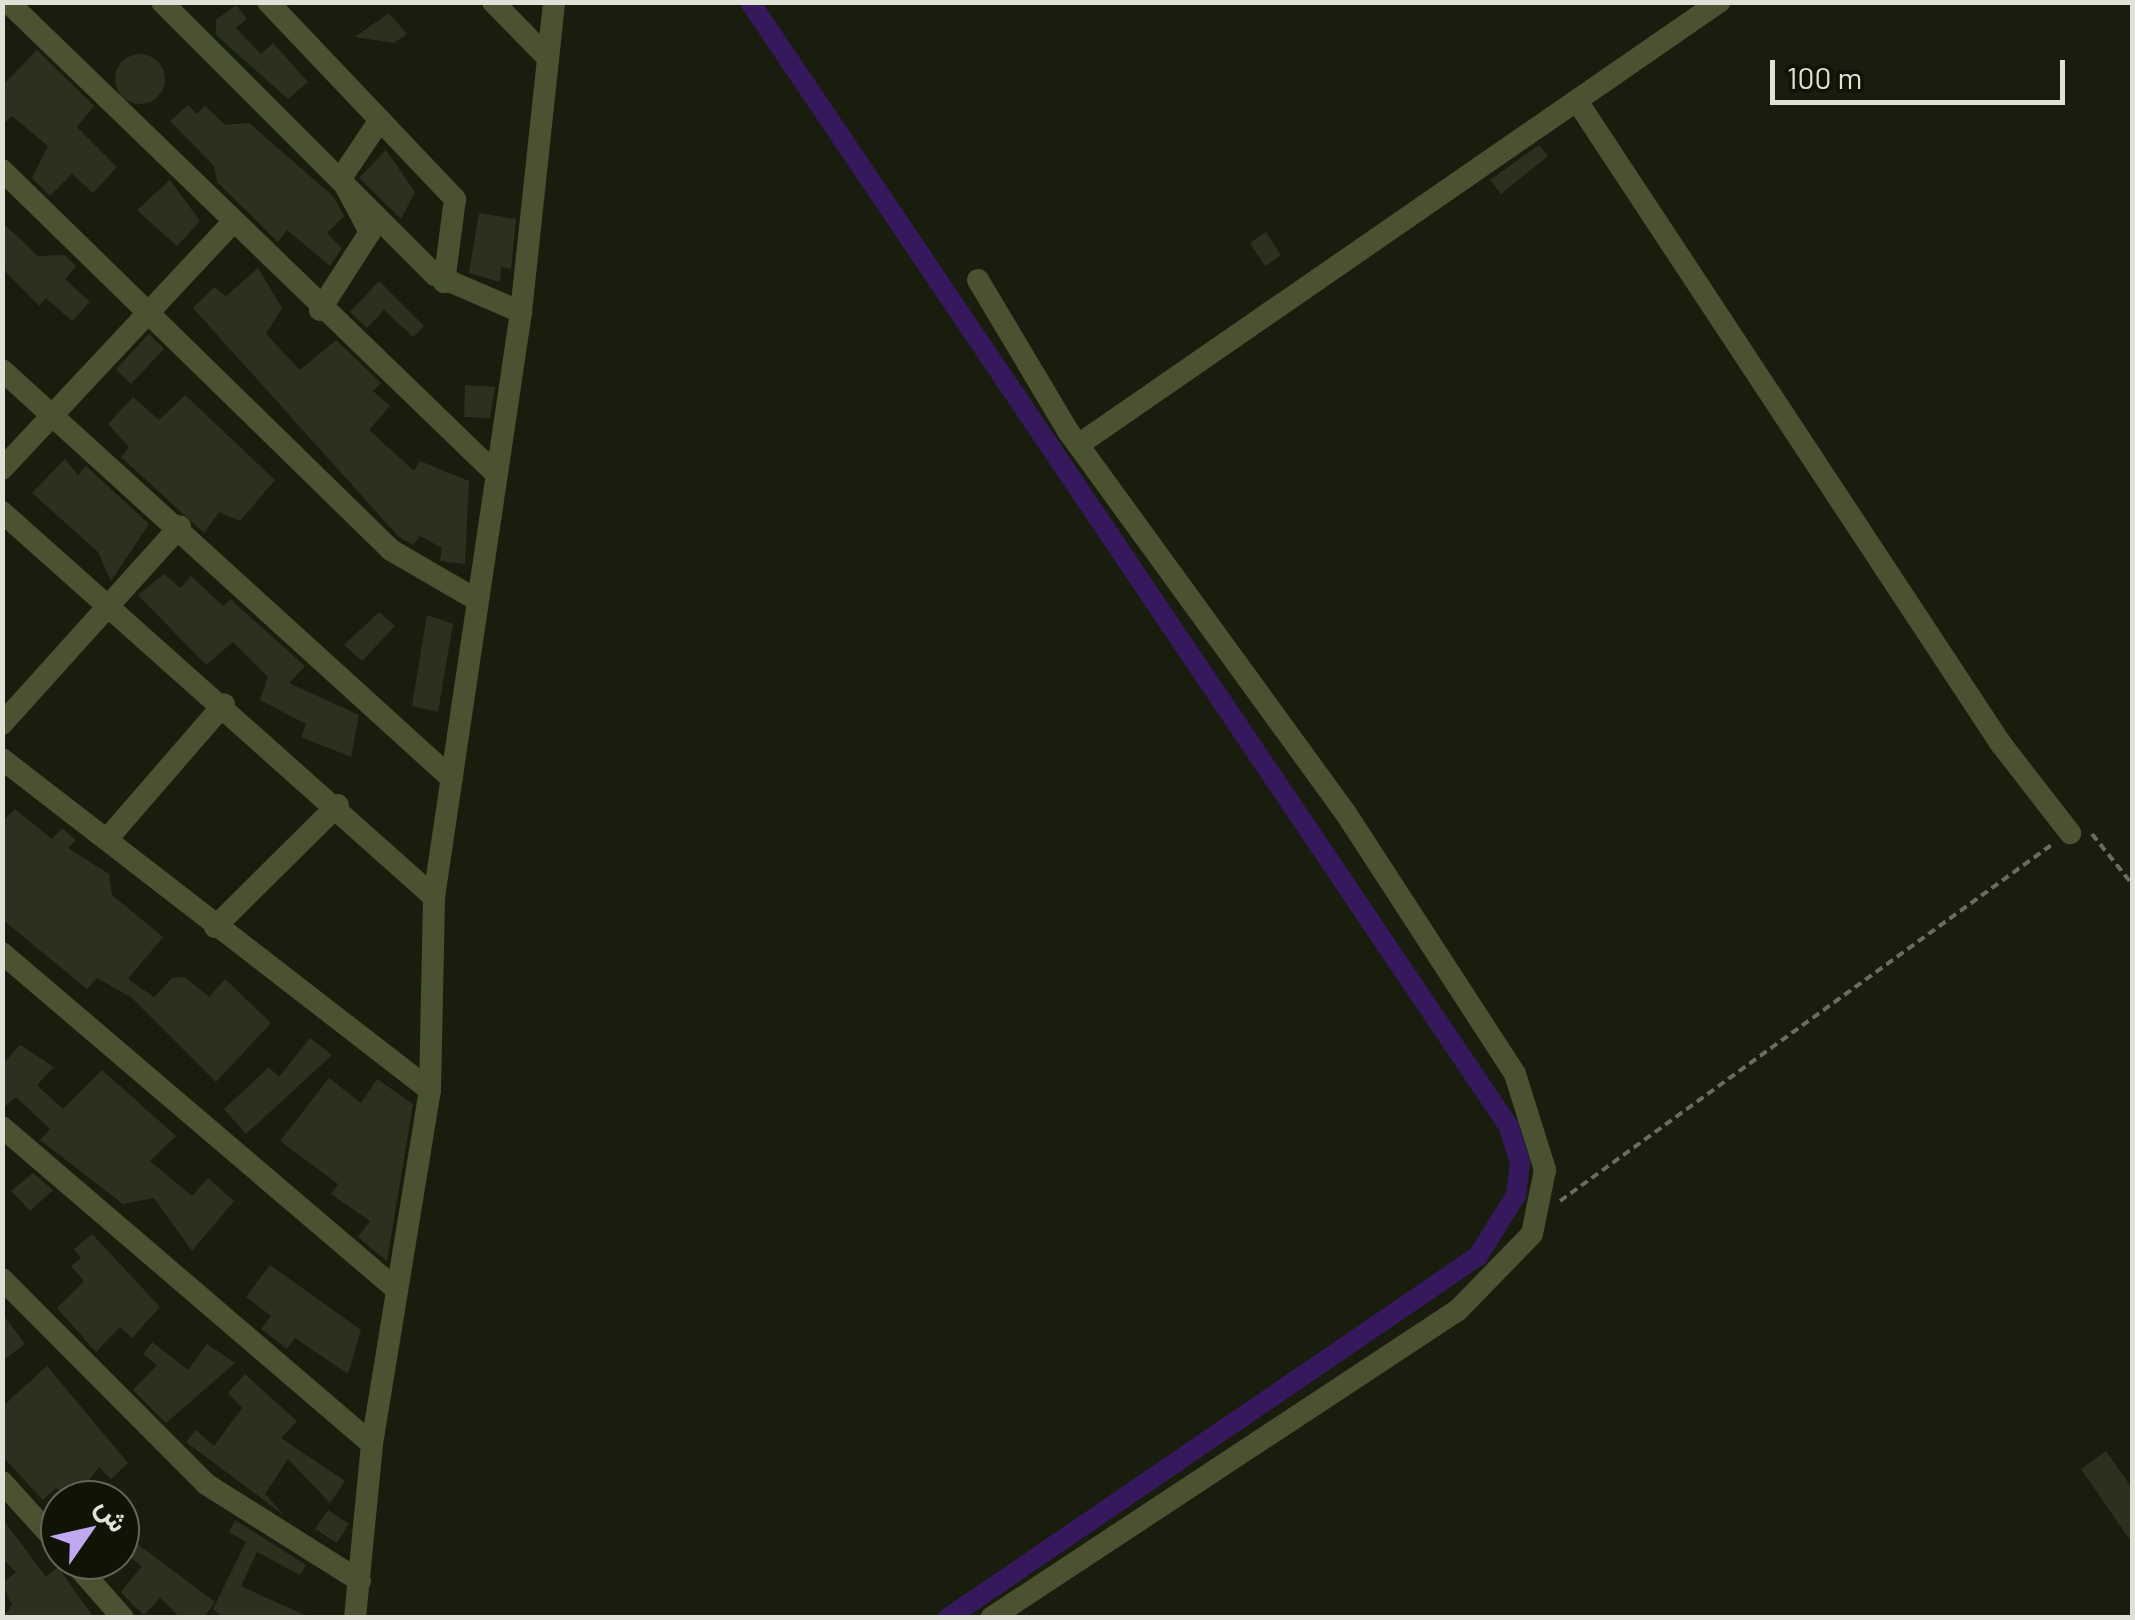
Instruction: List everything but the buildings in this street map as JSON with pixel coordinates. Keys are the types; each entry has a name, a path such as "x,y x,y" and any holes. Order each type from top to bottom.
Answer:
{"street":[{"path":"8,2 320,310 495,473"},
{"path":"162,2 444,282 521,312"},
{"path":"180,20 196,2"},
{"path":"268,2 456,199 444,282"},
{"path":"493,2 546,56"},
{"path":"355,1618 372,1444 430,1090 434,896 521,312 554,2"},
{"path":"1082,443 1719,2"},
{"path":"1576,101 2001,744 2070,834"},
{"path":"341,178 380,120"},
{"path":"2,170 147,307 391,550 477,600"},
{"path":"320,310 370,232 341,178"},
{"path":"2,469 54,416 147,307 233,222"},
{"path":"978,280 1082,443 1345,812 1515,1074 1542,1142 1541,1216 1496,1277 1443,1322 991,1618"},
{"path":"2,370 180,526 452,780"},
{"path":"2,512 224,704 434,896"},
{"path":"2,724 106,602 180,526"},
{"path":"108,838 224,704"},
{"path":"2,759 108,838 214,927 430,1090"},
{"path":"214,927 338,806"},
{"path":"2,953 396,1289"},
{"path":"2,1127 372,1444"},
{"path":"2,1279 206,1484 360,1581"},
{"path":"2,1482 40,1524"},
{"path":"89,1580 122,1618"}],"path":[{"path":"1541,1216 2070,834 2085,828 2132,884"}],"waterway":[{"path":"750,2 1509,1127 1520,1163 1516,1195 1478,1256 948,1618"}]}
